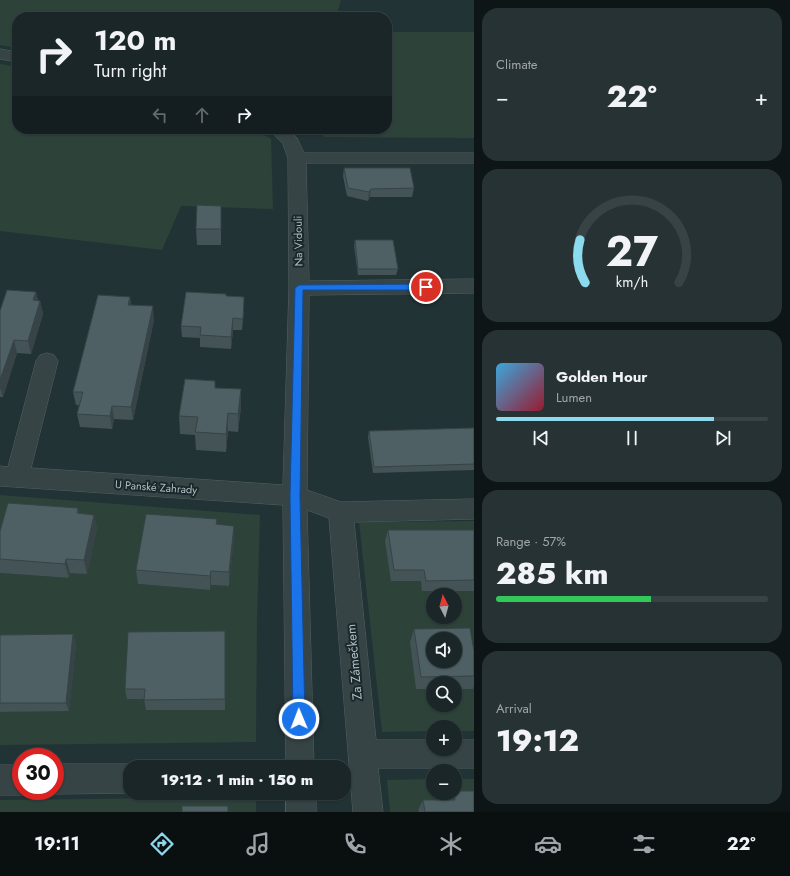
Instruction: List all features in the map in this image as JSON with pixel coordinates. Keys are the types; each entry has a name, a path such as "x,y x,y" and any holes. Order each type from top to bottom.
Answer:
{"street":[{"path":"0,54 12,56"},
{"name":"Na Vidouli","path":"282,134 290,142 297,158 299,288 295,496 300,760"},
{"path":"297,158 474,158"},
{"path":"299,288 474,286"},
{"name":"U Panské Zahrady","path":"47,361 9,476 295,496 341,512"},
{"path":"341,512 474,509"},
{"name":"Za Zámečkem","path":"341,512 368,812"},
{"path":"362,754 474,754"},
{"path":"64,779 123,779"},
{"path":"0,780 12,780"},
{"path":"300,800 301,812"}],"green space":[{"path":"0,0 341,0 337,12 12,12 12,47 0,45"},
{"path":"392,32 474,32 474,138 325,137 320,134 392,134"},
{"path":"0,64 12,66 12,134 262,134 271,139 273,209 181,206 162,250 0,231"},
{"path":"0,495 260,515 256,742 0,745 0,712 19,712 21,700 0,644 0,573 69,578 70,573 0,564","holes":["234,540 229,586 211,585 210,590 138,584","147,699 176,710 147,710"]},
{"path":"474,521 474,731 462,731 462,720 426,720 426,731 382,732 359,522"},
{"path":"426,779 426,800 462,800 462,779 474,779 474,801 418,810 419,812 390,812 387,780"},
{"path":"0,800 256,800 256,812 0,812"}],"building":[{"path":"344,168 410,168 414,188 371,189 369,192 348,188"},
{"path":"197,205 221,206 221,229 196,229"},
{"path":"355,240 393,240 398,269 358,269"},
{"path":"7,290 36,292 33,300 40,301 28,341 14,340 0,380 0,311"},
{"path":"186,292 226,294 226,296 244,297 243,319 233,318 231,337 200,335 201,327 181,326"},
{"path":"98,295 130,297 128,305 153,306 131,407 112,406 110,416 77,414 83,392 73,392"},
{"path":"185,379 215,381 215,388 241,389 238,414 228,413 226,434 195,432 198,417 179,416"},
{"path":"474,428 474,464 374,467 369,431"},
{"path":"8,503 78,508 77,513 94,515 84,560 66,559 65,564 0,559 0,531"},
{"path":"146,514 217,519 216,524 234,526 229,572 211,571 210,576 136,570"},
{"path":"388,530 474,530 474,580 426,581 424,570 394,570"},
{"path":"470,628 474,651 474,676 421,677 414,629"},
{"path":"225,631 225,699 144,700 145,689 125,689 128,632"},
{"path":"73,634 66,703 0,703 0,635"},
{"path":"462,791 474,791 474,812 425,812 423,800 462,800"},
{"path":"182,806 228,806 228,812 182,812"}],"route":[{"path":"299,719 295,496 299,288 426,287"}]}
